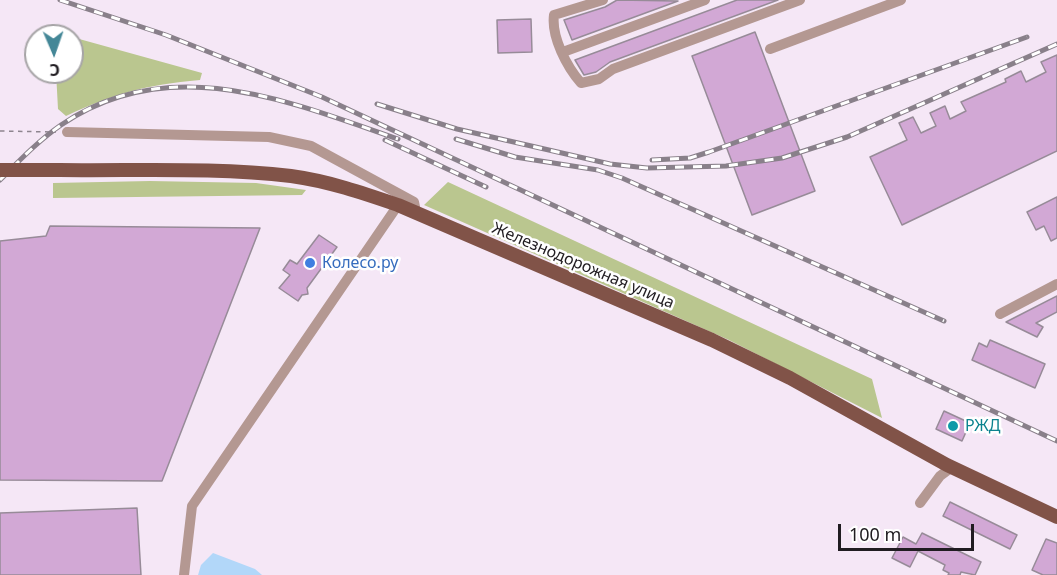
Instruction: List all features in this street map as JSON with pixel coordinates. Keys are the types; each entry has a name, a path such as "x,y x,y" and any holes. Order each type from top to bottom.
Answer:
{"main road":[{"name":"Железнодорожная улица","path":"0,170 244,173 291,177 354,190 416,212 712,340 790,378 952,467 1057,517"}],"street":[{"path":"603,0 554,15 552,27 570,70 581,83 599,79 613,69 800,0"},
{"path":"563,52 705,0"},
{"path":"770,49 901,0"},
{"path":"68,132 269,137 311,146 398,191 414,202 416,212"},
{"path":"184,575 192,506 398,205"},
{"path":"1000,314 1057,284"},
{"path":"920,502 940,476 952,467"}],"path":[{"path":"0,131 68,132"}],"green space":[{"path":"84,40 202,73 200,80 163,84 131,91 66,116 58,109 57,84 84,84"},
{"path":"150,181 256,183 306,190 302,195 53,198 53,183"},
{"path":"448,182 872,379 882,418 729,340 424,205"}],"water":[{"path":"213,553 255,569 262,575 198,575 201,565"}],"building":[{"path":"617,0 678,1 572,40 564,20 605,7"},
{"path":"737,0 778,0 610,62 596,72 584,75 575,60"},
{"path":"531,19 532,52 498,53 497,20"},
{"path":"755,32 815,191 752,215 692,56"},
{"path":"1057,55 1057,151 902,225 870,157 907,140 899,123 913,117 921,133 936,126 930,113 945,106 950,119 966,111 961,102 1006,82 1005,79 1021,71 1026,82 1046,72 1041,62"},
{"path":"1057,197 1057,238 1051,241 1044,226 1036,230 1027,212"},
{"path":"50,226 260,228 162,481 0,480 0,241 46,236"},
{"path":"319,235 337,247 307,288 308,294 302,295 298,301 279,288 290,275 283,270 290,260 297,264"},
{"path":"1057,296 1057,312 1036,323 1043,327 1037,337 1006,322"},
{"path":"990,340 1045,364 1035,388 972,360 979,343 987,347"},
{"name":"РЖД","path":"944,411 970,423 962,441 936,429"},
{"path":"950,502 1017,535 1010,549 943,516"},
{"path":"137,508 141,575 0,575 0,513"},
{"path":"922,533 981,562 975,575 961,572 960,575 948,575 949,573 943,570 945,565 918,551 910,567 892,558 903,537 916,544"},
{"path":"1046,539 1057,543 1057,575 1043,575 1032,570"}],"railway":[{"path":"60,0 166,35 322,97 1057,441"},
{"path":"652,160 690,158 709,152 1027,37"},
{"path":"377,104 457,129 610,164 647,168 726,166 782,158 847,137 1057,44"},
{"path":"0,180 37,144 61,125 102,103 144,91 186,87 229,90 272,98 398,139"},
{"path":"456,139 515,157 598,170 622,178 944,321"},
{"path":"385,140 486,187"}],"place":[{"name":"Колесо.ру","path":"310,263"},
{"name":"РЖД","path":"953,426"}]}
